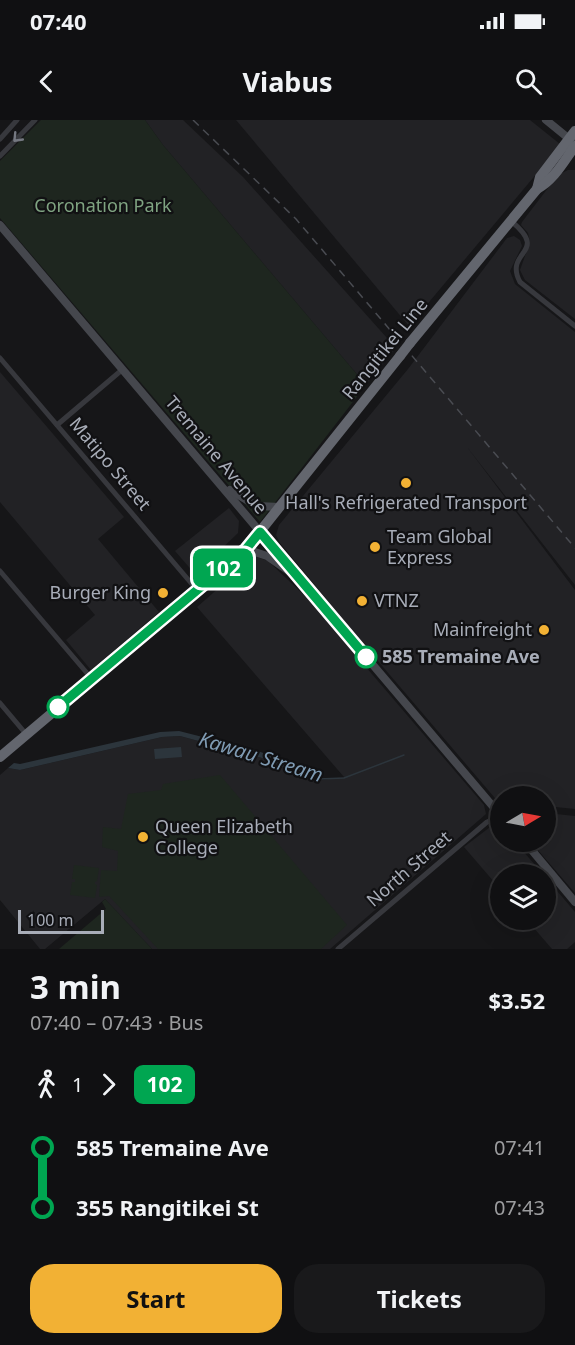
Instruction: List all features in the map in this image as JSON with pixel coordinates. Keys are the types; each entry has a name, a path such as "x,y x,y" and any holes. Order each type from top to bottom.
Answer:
{"highway":[{"name":"Rangitikei Line","path":"0,757 246,549 495,238 537,189 546,184 569,162 574,140"},
{"name":"Rangitikei Line","path":"537,189 540,177 574,140"}],"main road":[{"path":"546,120 574,140"},
{"name":"Tremaine Avenue","path":"0,225 490,803"},
{"path":"224,487 257,506 280,507"},
{"path":"246,549 267,556 299,578"},
{"path":"533,852 575,902"}],"street":[{"path":"0,139 17,120"},
{"path":"0,156 35,120"},
{"path":"511,221 524,232 527,238 527,247 514,272 520,282 575,326"},
{"name":"Matipo Street","path":"0,358 197,590"},
{"path":"57,425 123,369"},
{"path":"0,571 92,679"},
{"path":"0,703 26,734"},
{"name":"North Street","path":"338,949 490,821"}],"shaded area":[{"path":"145,120 183,120 243,177 396,348 366,385 163,145"},
{"path":"236,120 530,120 560,144 409,326"},
{"path":"568,170 575,170 575,319 525,280 520,270 530,242 528,233 521,225 522,222 558,175"},
{"path":"514,236 520,240 522,246 510,271 515,284 575,332 575,585 467,447 575,590 575,809 556,807 556,786 490,786 490,792 366,647 280,543 276,535 279,525 408,369 507,238"},
{"path":"0,372 124,517 98,539 159,612 91,670 66,640 95,615 0,502"},
{"path":"229,508 239,521 238,533 195,574 175,551"},
{"path":"257,557 268,561 306,597 484,805 486,814 330,949 152,949 105,899 45,949 40,949 0,900 0,775 8,768 20,770 162,737 180,736 262,758 315,781 344,777 197,607"},
{"path":"556,814 575,816 575,893 556,871 556,864 550,864 540,852 556,852"},
{"path":"490,827 490,852 524,852 534,864 490,864 490,877 464,847"},
{"path":"556,890 575,912 575,942 567,949 552,949 536,930 556,930"}],"green space":[{"name":"Coronation Park","path":"41,120 145,120 163,145 366,385 260,522 0,218 0,161"},
{"path":"220,775 347,925 321,949 158,949 109,896 99,897 101,870 117,871 118,851 102,847 103,827 121,829 128,794 161,790 163,784"},
{"path":"74,865 99,868 95,882 97,885 95,898 70,895 72,882 75,882 75,879 72,879"},
{"path":"105,899 152,949 59,949 106,909 102,902"}],"water":[{"path":"179,731 258,751 318,774 319,780 315,781 262,758 180,736 162,737 20,770 8,768 14,763 20,764 160,732"},
{"path":"181,747 182,757 155,759 154,749"}],"waterway":[{"name":"Kawau Stream","path":"319,779 344,778 404,755"}],"railway":[{"path":"193,120 296,219 575,548"}],"bus line":[{"name":"102","path":"58,707 246,549 260,532 366,657"}],"place":[{"name":"Hall's Refrigerated Transport","path":"406,483"},
{"name":"Team Global Express","path":"375,547"},
{"name":"Burger King","path":"163,593"},
{"name":"VTNZ","path":"362,601"},
{"name":"Mainfreight","path":"544,630"},
{"name":"585 Tremaine Ave","path":"366,657"},
{"name":"Queen Elizabeth College","path":"143,837"}]}
